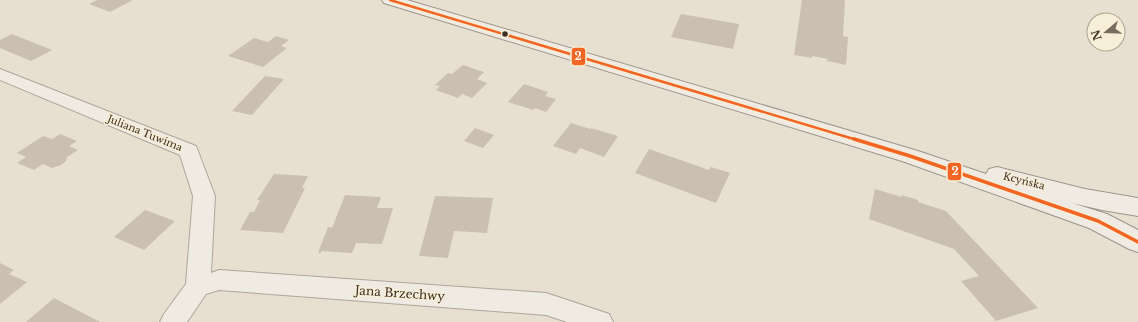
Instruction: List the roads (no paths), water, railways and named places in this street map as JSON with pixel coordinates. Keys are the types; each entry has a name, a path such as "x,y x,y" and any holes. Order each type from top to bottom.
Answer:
{"main road":[{"name":"Kcyńska","path":"390,0 910,156 1098,221 1138,242"},
{"name":"Kcyńska","path":"910,156 1027,182 1093,200 1138,207"}],"street":[{"name":"Juliana Tuwima","path":"0,74 189,151 204,196 198,286"},
{"name":"Jana Brzechwy","path":"198,286 219,280 546,304 600,322"},
{"path":"173,322 198,286"}]}
